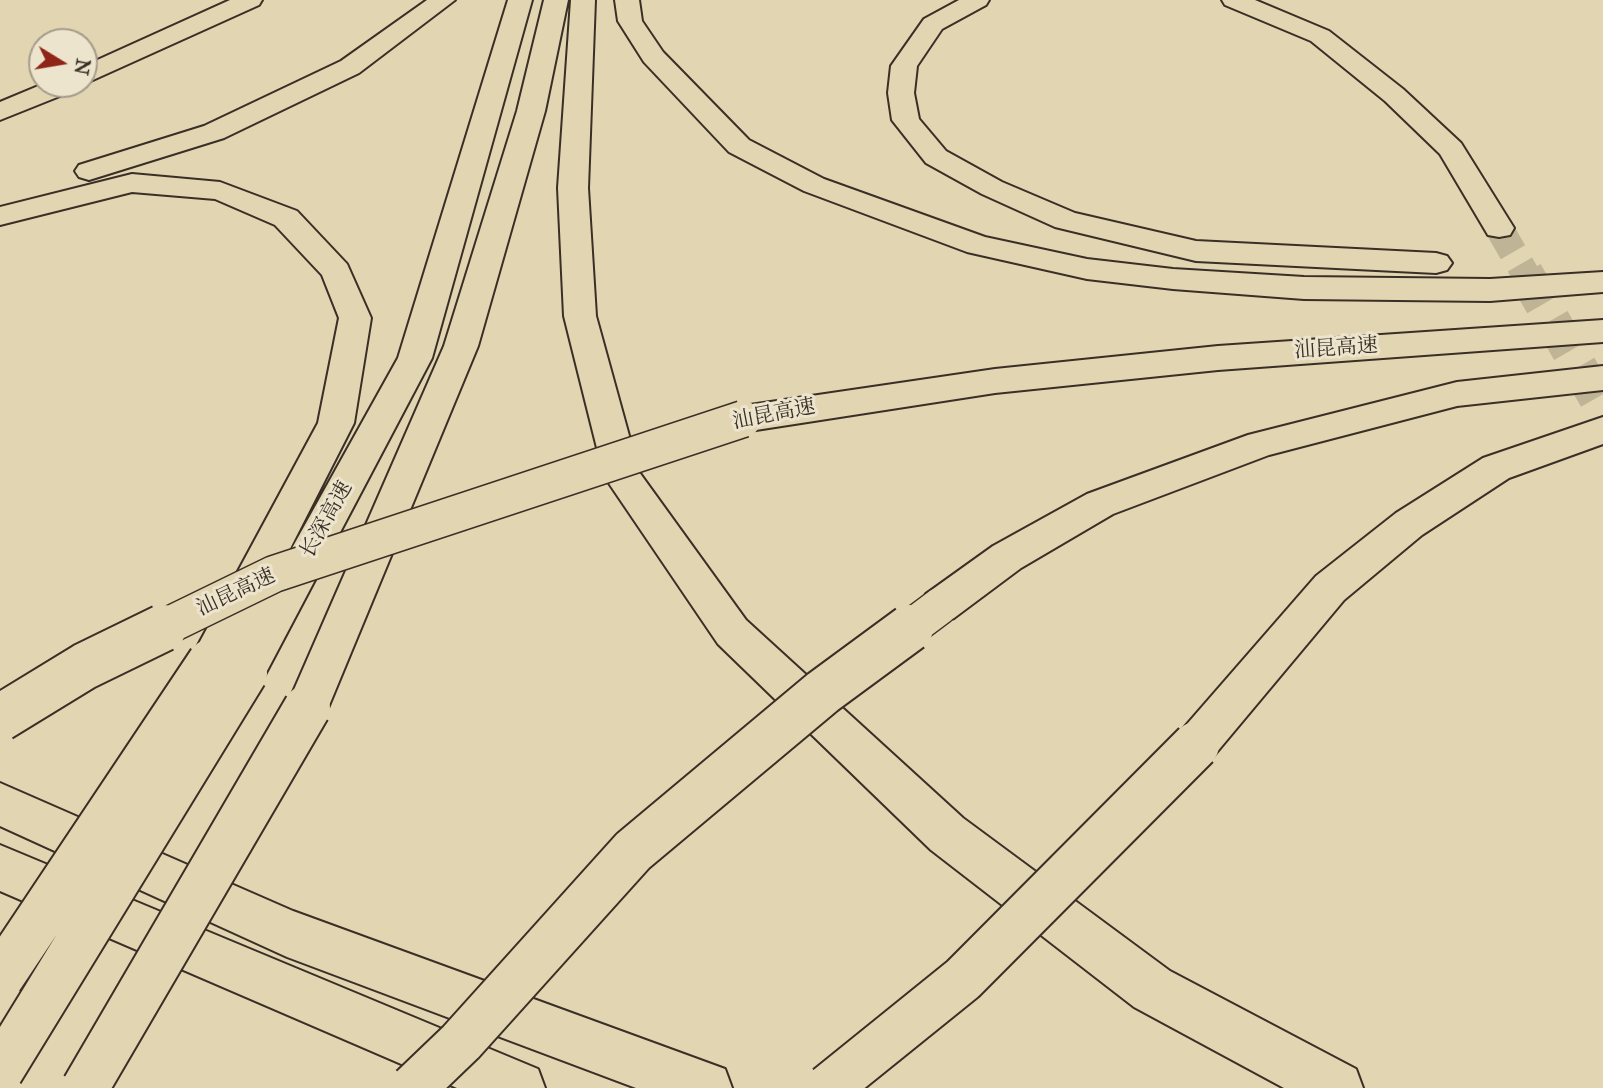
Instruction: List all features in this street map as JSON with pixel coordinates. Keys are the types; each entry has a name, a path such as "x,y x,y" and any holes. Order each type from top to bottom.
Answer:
{"highway":[{"path":"98,70 250,0"},
{"path":"0,196 214,132 350,67 443,0"},
{"name":"长深高速","path":"0,1072 228,668 415,358 520,0"},
{"path":"85,1088 307,708 461,346 531,111 556,0"},
{"path":"583,0 573,188 580,316 622,476 732,632 947,834 1152,989 1337,1088"},
{"path":"627,0 630,21 653,57 739,146 814,185 978,245 1087,269 1172,279 1304,288 1490,290 1603,282"},
{"path":"977,0 933,24 904,66 901,93 906,120 936,157 992,188 1066,220 1196,251 1391,262 1603,264"},
{"path":"1234,0 1320,36 1394,95 1451,149 1499,228"},
{"path":"0,112 33,98"},
{"path":"0,216 132,183 220,191 286,218 336,271 355,318 336,423 228,668 0,978"},
{"name":"汕昆高速","path":"0,718 85,666 274,574 743,419 995,381 1218,358 1603,331"},
{"path":"413,1088 461,1042 633,851 823,692 1007,557 1100,505 1261,444 1457,394 1603,378"},
{"path":"828,1088 964,979 1196,745 1330,588 1409,524 1496,467 1603,430"},
{"path":"0,804 287,933 706,1088"},
{"path":"0,868 519,1088"}],"tunnel":[{"path":"1499,228 1526,275"},
{"path":"1525,273 1603,409"}]}
